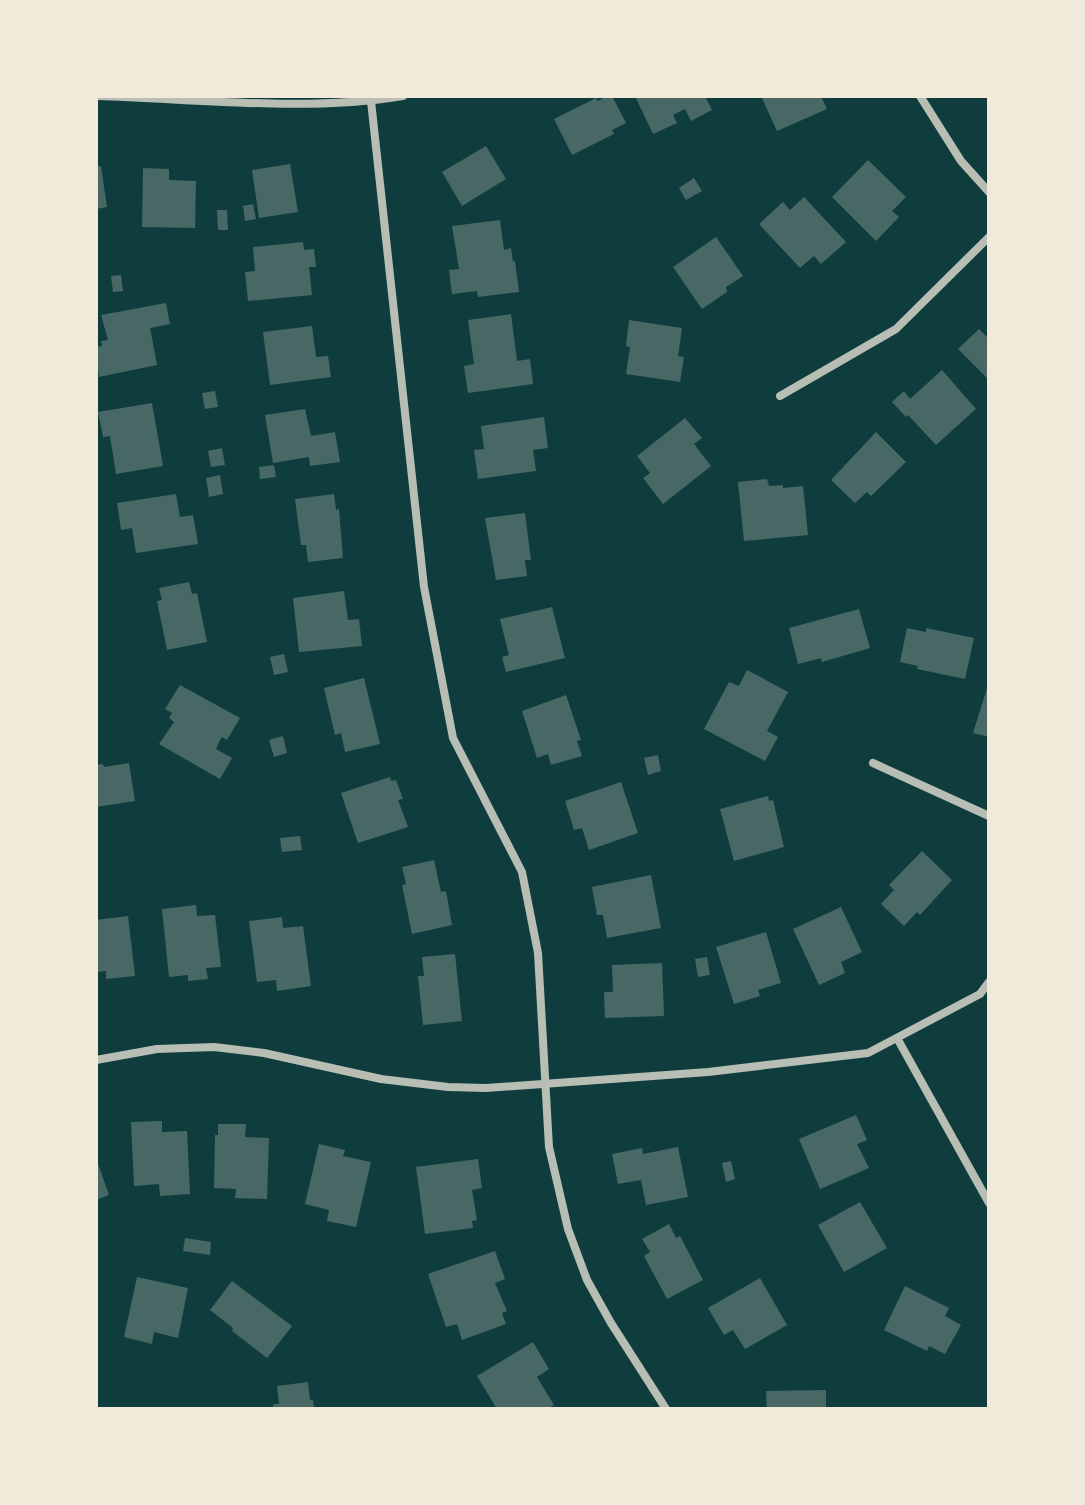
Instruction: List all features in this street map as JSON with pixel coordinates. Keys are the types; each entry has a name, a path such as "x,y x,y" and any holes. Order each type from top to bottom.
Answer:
{"street":[{"path":"98,96 317,104 403,96"},
{"path":"920,96 961,161 989,192"},
{"path":"371,101 424,587 453,738 522,872 538,953 549,1147 573,1241 587,1280 666,1409"},
{"path":"780,396 896,329 989,237"},
{"path":"873,763 989,816"},
{"path":"96,1060 157,1049 214,1047 264,1053 381,1079 486,1088 708,1072 868,1053 980,994 989,982"},
{"path":"897,1038 989,1203"}],"building":[{"path":"612,96 626,123 612,130 614,134 572,155 554,119 596,98 598,101"},
{"path":"635,96 705,96 712,110 691,121 685,109 673,115 677,123 653,134"},
{"path":"761,96 821,96 827,109 777,131"},
{"path":"486,146 506,179 462,206 442,172"},
{"path":"868,160 906,197 892,211 899,217 876,241 832,197"},
{"path":"290,164 298,212 259,218 252,170"},
{"path":"101,166 107,207 96,209 96,167"},
{"path":"143,168 169,169 169,180 196,181 195,228 142,227"},
{"path":"694,178 702,191 686,200 679,188"},
{"path":"804,197 846,242 821,264 814,256 800,268 759,224 783,202 790,210"},
{"path":"253,204 256,219 245,221 243,206"},
{"path":"217,210 227,210 228,230 218,230"},
{"path":"500,220 504,250 511,248 515,261 519,292 478,297 477,291 452,294 449,270 459,269 452,226"},
{"path":"716,237 743,276 726,287 727,292 702,309 673,267"},
{"path":"303,242 304,250 314,249 316,267 309,267 312,295 248,301 245,272 255,271 253,247"},
{"path":"121,275 123,291 113,292 111,276"},
{"path":"166,303 170,324 150,328 157,365 99,377 96,347 102,346 101,341 108,340 101,315"},
{"path":"511,314 517,361 530,359 533,384 468,393 464,366 474,364 468,320"},
{"path":"629,320 682,328 678,356 684,357 680,382 626,374 630,347 626,346"},
{"path":"312,326 316,357 328,356 331,377 270,385 263,332"},
{"path":"979,329 987,337 989,334 989,380 958,349"},
{"path":"942,370 976,409 936,445 892,402 904,391 910,399"},
{"path":"215,391 218,407 205,409 202,393"},
{"path":"152,403 163,466 116,474 110,436 103,437 98,412"},
{"path":"305,409 311,436 335,432 340,462 310,466 309,457 273,463 265,415"},
{"path":"544,417 548,448 533,450 536,471 478,479 474,450 484,449 481,426"},
{"path":"685,418 702,438 694,444 711,466 663,504 643,478 650,473 637,456"},
{"path":"876,432 906,462 871,496 867,492 855,503 831,480"},
{"path":"222,448 225,465 211,467 208,451"},
{"path":"274,465 276,477 260,479 259,467"},
{"path":"220,475 223,494 209,497 206,478"},
{"path":"767,479 769,486 803,486 808,535 744,541 738,482"},
{"path":"176,494 180,517 193,515 198,544 136,553 132,528 121,530 117,503"},
{"path":"334,494 336,510 339,509 343,558 308,562 306,545 301,545 295,499"},
{"path":"525,513 531,560 525,560 527,576 496,580 485,518"},
{"path":"189,582 192,594 197,593 207,642 167,650 157,601 162,600 159,588"},
{"path":"344,591 348,620 359,619 362,646 299,652 293,598"},
{"path":"552,607 565,658 506,672 502,657 509,655 500,619"},
{"path":"859,609 870,648 822,662 821,658 798,664 789,628"},
{"path":"907,628 926,632 926,628 974,638 965,679 917,669 918,666 900,662"},
{"path":"284,654 288,672 274,675 270,657"},
{"path":"747,670 788,692 767,731 778,737 765,761 704,729 729,682 739,686"},
{"path":"364,678 380,744 345,752 341,733 335,735 324,688"},
{"path":"989,682 989,737 973,733"},
{"path":"180,685 240,718 227,740 222,737 216,749 232,758 220,779 159,744 174,722 169,718 172,713 165,709"},
{"path":"566,695 581,740 577,741 582,756 551,765 548,754 537,758 522,711"},
{"path":"283,736 287,753 274,757 269,740"},
{"path":"658,755 661,771 648,775 644,758"},
{"path":"129,763 135,801 96,807 96,765 103,764 104,767"},
{"path":"390,777 391,781 396,780 403,799 398,800 408,827 358,843 341,793"},
{"path":"621,782 638,833 589,850 582,828 574,830 565,801"},
{"path":"768,796 769,801 773,800 784,847 734,861 720,809"},
{"path":"300,836 302,850 282,852 280,838"},
{"path":"922,851 952,880 920,915 917,912 904,926 881,904 894,890 889,885"},
{"path":"434,860 441,892 446,891 452,925 412,934 402,885 406,884 402,867"},
{"path":"651,875 661,928 607,938 603,915 597,915 592,887"},
{"path":"196,905 197,916 215,915 221,967 206,968 208,979 188,981 188,975 169,977 162,909"},
{"path":"841,907 862,952 841,962 845,973 819,985 793,929"},
{"path":"128,916 135,976 106,979 106,971 96,972 96,920"},
{"path":"282,917 283,928 303,926 311,986 277,991 276,980 257,982 249,921"},
{"path":"766,932 781,983 758,990 760,996 734,1004 716,947"},
{"path":"455,954 462,1021 423,1025 418,976 424,976 422,957"},
{"path":"707,957 710,975 698,977 695,959"},
{"path":"662,963 664,1016 605,1018 604,992 613,992 612,965"},
{"path":"856,1115 867,1140 857,1144 869,1168 820,1189 799,1139"},
{"path":"162,1121 162,1132 187,1131 190,1194 160,1196 159,1184 134,1186 131,1122"},
{"path":"218,1124 246,1124 245,1137 269,1138 267,1199 235,1198 236,1189 214,1188"},
{"path":"319,1144 345,1150 343,1156 371,1162 356,1227 327,1221 329,1210 305,1204"},
{"path":"678,1147 688,1197 646,1205 641,1180 618,1184 612,1154 642,1148 643,1154"},
{"path":"96,1158 109,1195 96,1200"},
{"path":"478,1159 482,1188 472,1190 477,1220 472,1221 473,1228 425,1234 416,1167"},
{"path":"731,1161 735,1179 726,1182 722,1163"},
{"path":"860,1202 887,1248 844,1272 818,1225"},
{"path":"669,1224 676,1238 680,1236 703,1280 667,1299 644,1256 650,1252 642,1239"},
{"path":"185,1238 211,1242 210,1255 183,1251"},
{"path":"495,1251 505,1279 495,1283 507,1311 502,1313 506,1324 462,1340 457,1324 446,1327 428,1274"},
{"path":"137,1277 188,1288 178,1338 154,1332 152,1344 124,1337"},
{"path":"760,1278 787,1325 745,1349 733,1330 724,1335 708,1308"},
{"path":"232,1281 292,1326 267,1358 210,1310"},
{"path":"905,1286 949,1308 945,1316 961,1325 945,1354 929,1346 927,1351 884,1330"},
{"path":"533,1342 549,1369 537,1377 554,1405 548,1409 497,1409 477,1376"},
{"path":"308,1382 314,1409 274,1409 273,1404 279,1404 277,1386"},
{"path":"826,1390 826,1409 767,1409 766,1391"}]}
